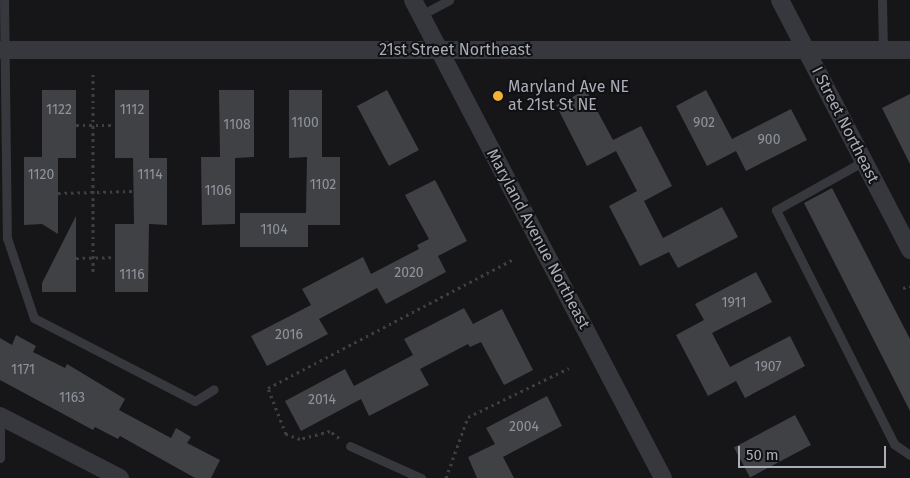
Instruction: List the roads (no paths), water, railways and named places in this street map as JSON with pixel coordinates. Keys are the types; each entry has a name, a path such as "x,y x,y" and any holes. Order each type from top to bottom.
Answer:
{"street":[{"name":"I Street Northeast","path":"780,0 910,250"},
{"name":"Maryland Avenue Northeast","path":"417,8 663,478"},
{"name":"21st Street Northeast","path":"2,50 910,50"},
{"path":"0,416 120,478"}],"lane":[{"path":"4,0 2,50 7,238 34,318 195,401 214,389"},
{"path":"417,8 449,0"},
{"path":"882,0 883,50"},
{"path":"864,161 776,210 894,444 910,456"},
{"path":"0,416 0,458"},
{"path":"350,446 421,478"}],"place":[{"name":"Maryland Ave NE at 21st St NE","path":"498,96"}]}
